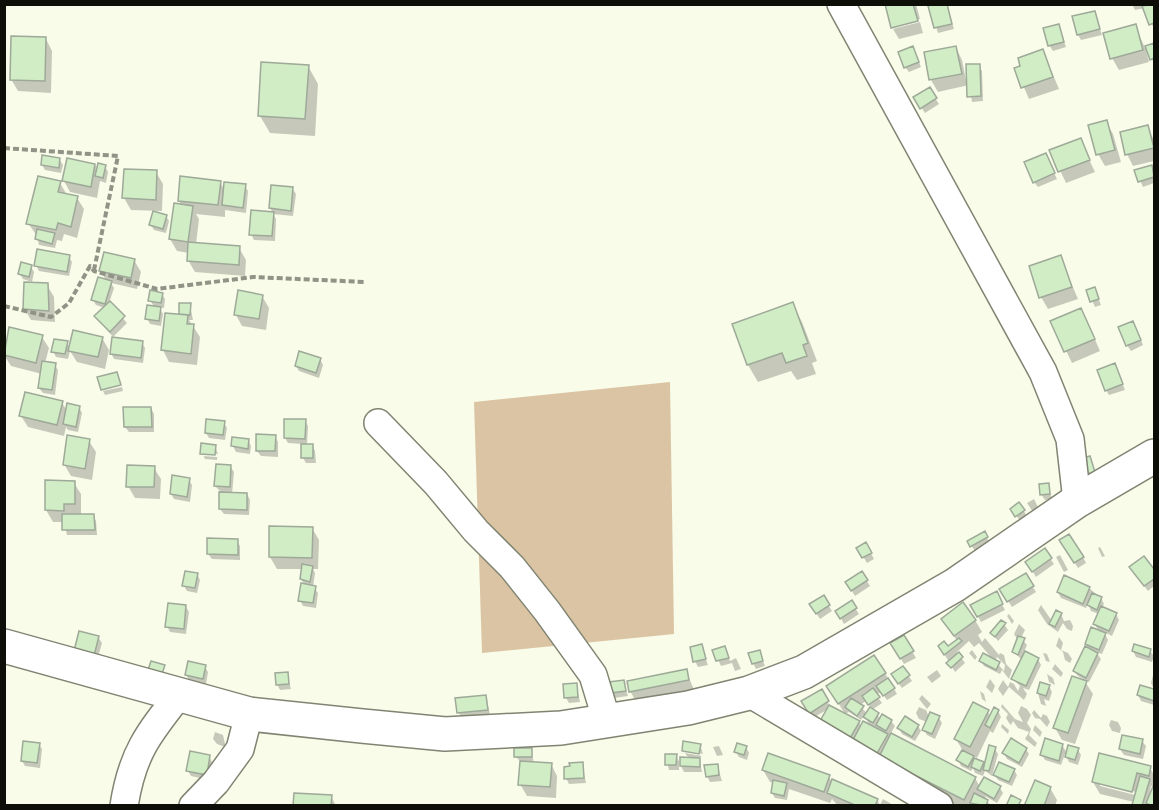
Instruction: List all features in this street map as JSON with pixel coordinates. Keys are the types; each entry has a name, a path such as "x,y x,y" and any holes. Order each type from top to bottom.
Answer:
{"main road":[{"path":"4,646 249,714 445,734 561,728 688,708 749,693 804,672 955,585 1077,501 1155,456"}],"street":[{"path":"841,4 1042,372 1070,439 1077,501"},
{"path":"378,423 436,483 476,531 512,567 547,611 593,675 607,721"},
{"path":"749,693 911,799 939,806"},
{"path":"124,806 128,780 145,738 180,694"},
{"path":"194,806 216,782 240,749 249,714"}],"path":[{"path":"4,148 118,156 94,271"},
{"path":"4,306 51,317 69,303 90,266 94,271 157,289 253,277 365,282"}],"shaded area":[{"path":"670,382 674,634 482,653 474,402"}],"building":[{"path":"885,4 913,4 918,21 891,28"},
{"path":"947,4 952,24 934,28 928,6"},
{"path":"1154,4 1154,23 1149,25 1142,6"},
{"path":"1095,11 1100,29 1077,35 1072,16"},
{"path":"1059,24 1064,42 1048,46 1043,28"},
{"path":"1136,24 1143,50 1110,59 1103,33"},
{"path":"11,36 46,37 45,81 10,80"},
{"path":"1154,43 1154,58 1150,60 1145,46"},
{"path":"913,46 919,62 904,68 898,52"},
{"path":"956,46 962,74 929,80 924,52"},
{"path":"1043,49 1053,77 1021,88 1014,68 1020,66 1018,58"},
{"path":"261,62 309,65 305,119 258,116"},
{"path":"966,64 980,64 981,96 967,97"},
{"path":"930,87 937,98 920,109 913,97"},
{"path":"1107,120 1115,150 1096,155 1088,125"},
{"path":"1148,125 1154,148 1125,155 1120,132"},
{"path":"1081,138 1090,160 1058,172 1049,150"},
{"path":"1046,153 1055,173 1033,183 1024,162"},
{"path":"42,155 60,158 59,168 41,165"},
{"path":"67,158 95,164 91,187 62,181"},
{"path":"98,163 106,165 103,178 95,176"},
{"path":"1152,165 1154,177 1138,182 1134,170"},
{"path":"124,169 157,170 156,200 122,198"},
{"path":"38,176 61,181 58,192 78,196 71,227 58,223 56,230 26,224"},
{"path":"180,176 221,181 218,205 178,201"},
{"path":"224,182 246,184 243,208 222,205"},
{"path":"271,185 293,187 291,211 269,208"},
{"path":"174,203 193,206 188,242 169,239"},
{"path":"251,210 274,212 272,236 249,235"},
{"path":"153,211 167,215 163,229 149,225"},
{"path":"37,229 55,233 52,244 35,239"},
{"path":"188,242 240,246 239,265 187,261"},
{"path":"37,249 70,255 67,272 34,266"},
{"path":"104,252 135,259 131,278 99,271"},
{"path":"1061,255 1072,287 1039,298 1029,266"},
{"path":"21,262 32,265 29,277 18,274"},
{"path":"98,277 112,281 105,304 91,300"},
{"path":"24,282 48,283 49,311 23,309"},
{"path":"1095,287 1099,299 1090,302 1086,290"},
{"path":"150,290 163,293 161,303 148,301"},
{"path":"238,290 263,295 259,319 234,315"},
{"path":"110,301 125,316 110,332 94,316"},
{"path":"793,302 808,343 803,345 807,356 786,363 782,353 747,365 732,324"},
{"path":"179,303 191,303 190,315 179,314"},
{"path":"147,305 161,307 159,321 145,319"},
{"path":"1081,308 1095,339 1064,352 1050,321"},
{"path":"165,313 188,315 187,324 194,324 191,354 161,350"},
{"path":"1133,321 1141,340 1126,346 1118,327"},
{"path":"9,327 43,335 36,363 4,355"},
{"path":"73,330 103,337 98,357 68,351"},
{"path":"112,337 143,341 141,358 110,354"},
{"path":"54,339 68,341 65,354 51,352"},
{"path":"299,351 321,358 316,373 295,366"},
{"path":"42,361 56,363 52,390 38,388"},
{"path":"1115,363 1123,384 1105,391 1097,370"},
{"path":"117,372 121,385 101,390 97,377"},
{"path":"25,392 63,401 57,425 19,416"},
{"path":"67,403 80,406 76,427 63,424"},
{"path":"123,407 151,407 152,427 124,427"},
{"path":"206,419 225,421 223,435 205,433"},
{"path":"284,419 306,419 305,439 284,438"},
{"path":"256,434 276,435 275,451 256,451"},
{"path":"67,435 90,439 85,469 63,465"},
{"path":"232,437 249,439 248,449 231,446"},
{"path":"201,443 216,445 215,455 200,454"},
{"path":"301,444 313,444 313,458 301,458"},
{"path":"1090,456 1095,472 1087,474 1083,458"},
{"path":"216,464 231,465 230,487 214,486"},
{"path":"127,465 155,466 154,487 126,487"},
{"path":"172,475 190,478 187,497 170,494"},
{"path":"45,480 75,481 75,504 64,504 64,511 45,510"},
{"path":"1049,483 1050,494 1040,495 1039,484"},
{"path":"219,492 247,493 247,510 219,509"},
{"path":"1019,502 1025,510 1015,517 1010,509"},
{"path":"62,514 94,514 95,530 62,530"},
{"path":"269,526 313,527 312,558 269,557"},
{"path":"985,531 988,537 970,547 967,541"},
{"path":"1069,534 1084,557 1074,563 1059,540"},
{"path":"207,538 238,539 238,555 207,554"},
{"path":"866,542 872,553 862,558 856,548"},
{"path":"1045,548 1052,558 1032,572 1025,562"},
{"path":"1144,556 1154,569 1154,579 1144,586 1129,567"},
{"path":"302,564 313,566 310,582 300,579"},
{"path":"185,571 198,573 195,588 182,586"},
{"path":"862,571 868,580 851,591 845,582"},
{"path":"1026,573 1034,586 1007,602 999,589"},
{"path":"1064,575 1090,587 1083,604 1057,592"},
{"path":"301,583 316,586 313,603 298,601"},
{"path":"997,591 1003,604 977,617 970,605"},
{"path":"1092,593 1102,597 1097,610 1087,605"},
{"path":"824,595 830,605 816,614 809,604"},
{"path":"852,600 857,608 840,619 835,611"},
{"path":"963,602 976,620 954,636 941,619"},
{"path":"168,603 186,605 184,629 165,627"},
{"path":"1101,606 1117,613 1109,631 1093,624"},
{"path":"1056,610 1062,613 1055,627 1049,624"},
{"path":"1001,620 1006,623 995,637 990,633"},
{"path":"1091,627 1106,633 1099,650 1085,644"},
{"path":"79,631 99,636 94,656 74,651"},
{"path":"904,635 914,651 900,659 890,643"},
{"path":"1018,636 1025,638 1018,655 1012,652"},
{"path":"959,638 962,641 944,655 938,646 944,641 948,646"},
{"path":"702,644 706,659 693,662 690,647"},
{"path":"1134,644 1151,649 1149,657 1132,651"},
{"path":"725,646 729,658 716,661 712,650"},
{"path":"1085,646 1098,653 1086,678 1073,671"},
{"path":"760,650 763,661 752,664 748,653"},
{"path":"1025,651 1039,658 1026,686 1011,679"},
{"path":"959,652 963,657 951,668 946,663"},
{"path":"983,653 1000,662 996,670 979,661"},
{"path":"874,655 886,673 838,704 826,686"},
{"path":"151,661 165,665 161,677 147,673"},
{"path":"188,661 206,665 203,679 185,675"},
{"path":"903,666 910,675 898,684 891,674"},
{"path":"687,669 689,680 629,692 627,681"},
{"path":"288,672 289,684 276,685 275,673"},
{"path":"1072,676 1087,681 1068,733 1053,728"},
{"path":"888,678 895,688 883,696 876,686"},
{"path":"624,680 626,691 603,694 601,683"},
{"path":"1040,682 1050,685 1046,696 1037,693"},
{"path":"577,683 578,697 564,698 563,684"},
{"path":"1140,685 1154,689 1154,701 1137,695"},
{"path":"873,688 880,697 868,705 862,696"},
{"path":"822,689 829,701 809,714 801,701"},
{"path":"486,695 488,710 457,713 455,698"},
{"path":"851,698 864,706 857,716 845,707"},
{"path":"973,702 989,710 970,747 954,739"},
{"path":"829,705 860,721 849,740 819,723"},
{"path":"870,707 879,713 873,723 863,717"},
{"path":"994,707 999,710 990,728 985,725"},
{"path":"930,712 940,716 932,734 922,730"},
{"path":"882,714 892,720 886,731 876,725"},
{"path":"905,716 919,725 912,737 897,728"},
{"path":"863,721 888,734 876,755 852,742"},
{"path":"891,733 976,777 964,800 879,757"},
{"path":"1122,735 1143,739 1140,754 1119,749"},
{"path":"1011,738 1027,748 1019,763 1002,753"},
{"path":"1045,738 1063,744 1059,761 1040,755"},
{"path":"23,741 40,743 37,763 21,761"},
{"path":"683,741 701,744 699,754 682,751"},
{"path":"737,743 747,746 744,755 734,752"},
{"path":"989,745 996,747 989,771 983,770"},
{"path":"1068,745 1079,748 1075,760 1065,757"},
{"path":"514,748 532,748 532,757 514,757"},
{"path":"962,750 974,756 968,767 956,760"},
{"path":"190,751 210,755 207,775 186,771"},
{"path":"768,753 830,775 824,792 762,770"},
{"path":"1099,753 1151,766 1149,776 1137,773 1132,792 1092,782"},
{"path":"665,754 677,754 676,765 665,765"},
{"path":"680,757 700,758 700,767 680,766"},
{"path":"974,758 984,762 980,771 971,767"},
{"path":"520,761 552,763 550,787 518,785"},
{"path":"583,762 584,778 564,779 564,767 570,766 569,763"},
{"path":"999,762 1015,769 1009,782 993,775"},
{"path":"718,764 719,775 706,777 704,765"},
{"path":"1140,776 1150,779 1142,806 1135,806 1132,805"},
{"path":"984,777 1001,786 994,799 977,789"},
{"path":"832,779 878,799 875,806 857,806 827,793"},
{"path":"773,780 787,783 784,796 771,793"},
{"path":"1035,780 1051,787 1044,806 1024,806"},
{"path":"1154,784 1154,806 1152,806 1146,803"},
{"path":"294,793 332,795 331,806 293,806"},
{"path":"974,793 988,800 986,806 970,803"},
{"path":"1011,795 1021,800 1018,806 1006,806"}]}
